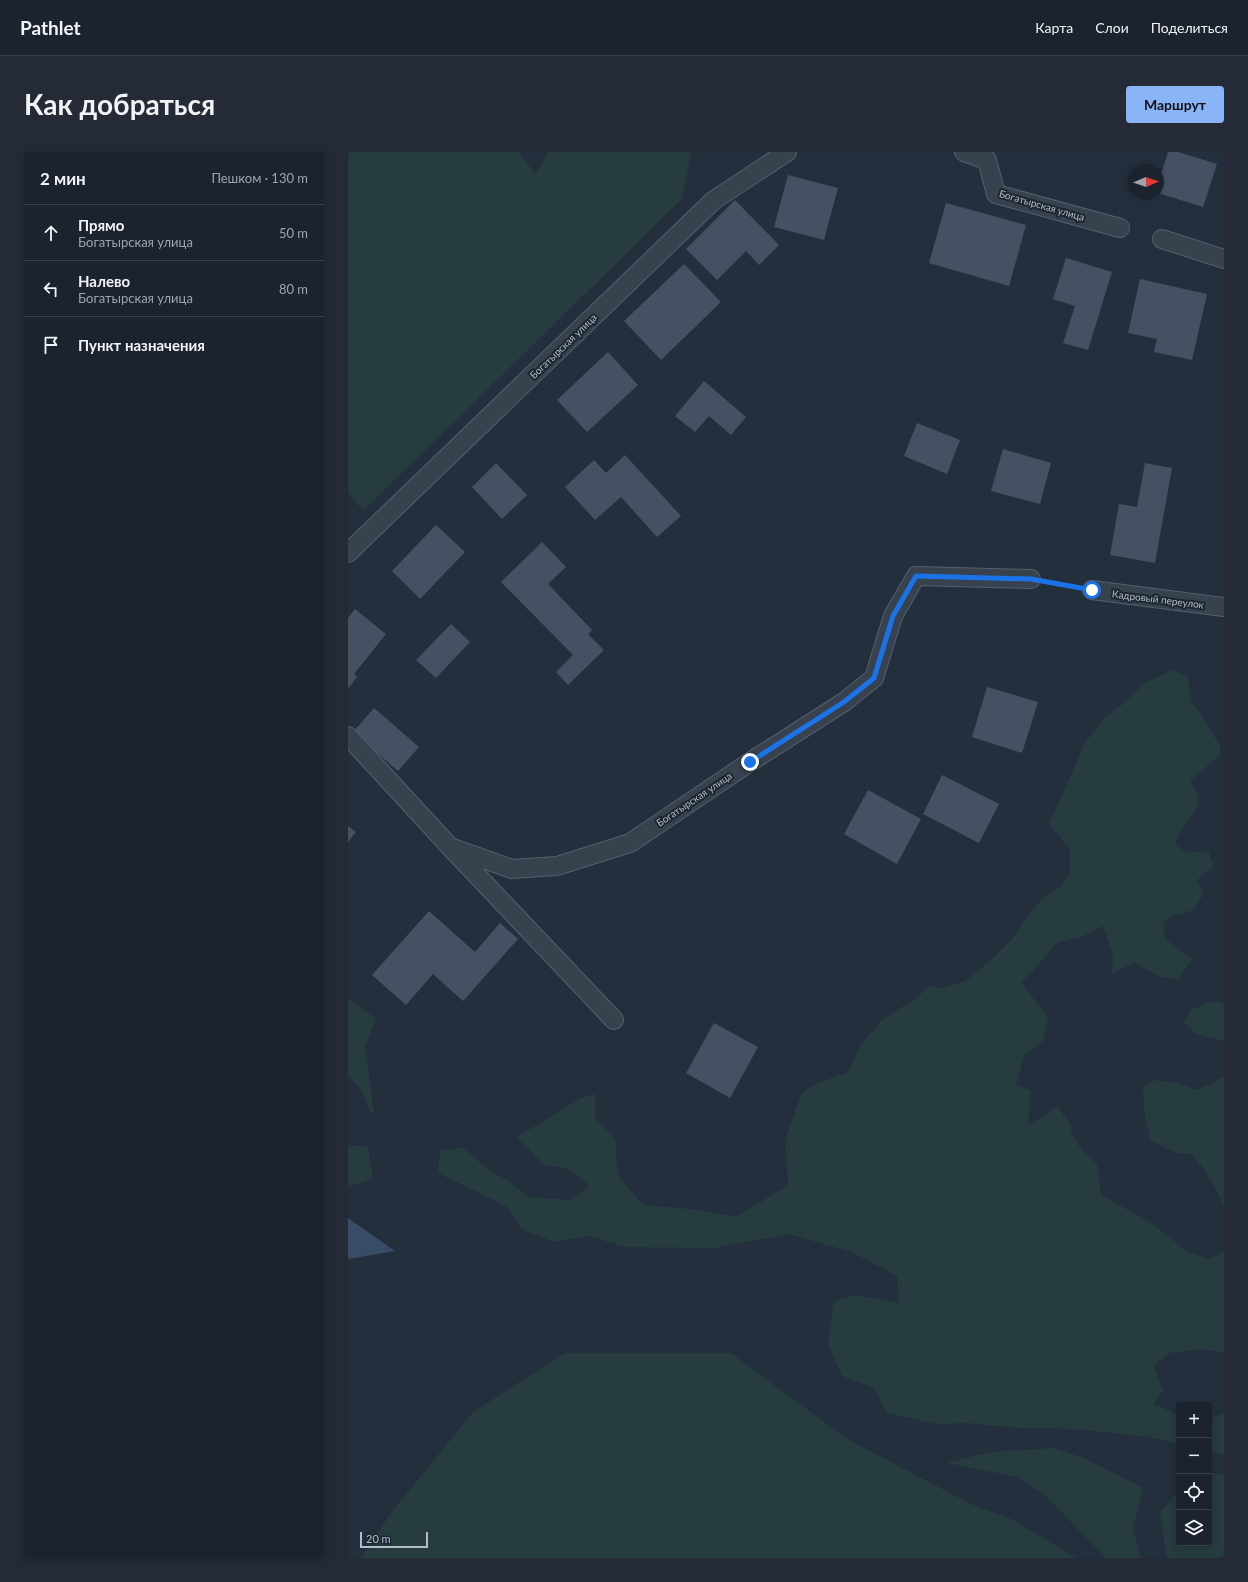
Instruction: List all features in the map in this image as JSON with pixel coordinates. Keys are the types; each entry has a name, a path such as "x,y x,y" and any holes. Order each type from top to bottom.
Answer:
{"street":[{"name":"Богатырская улица","path":"348,553 714,200 787,152"},
{"name":"Богатырская улица","path":"964,152 987,160 996,194 1120,228"},
{"path":"1162,239 1224,259"},
{"name":"Богатырская улица","path":"450,846 512,869 557,866 630,842 750,762 844,702 874,678 893,616 916,576 1031,579"},
{"name":"Кадровый переулок","path":"1092,590 1224,608"},
{"name":"Богатырская улица","path":"348,736 614,1020"}],"path":[{"path":"1031,579 1092,590"}],"green space":[{"path":"348,152 519,152 535,174 549,152 691,152 682,199 363,511 348,492"},
{"path":"1172,670 1188,676 1191,702 1200,713 1220,746 1220,755 1190,781 1198,794 1197,808 1183,827 1175,844 1187,853 1208,851 1214,866 1197,880 1204,893 1194,910 1172,916 1163,923 1165,938 1192,960 1178,979 1161,977 1135,963 1112,973 1113,954 1103,926 1083,936 1057,943 1032,972 1021,982 1048,1017 1043,1041 1024,1056 1016,1085 1031,1091 1028,1126 1057,1106 1072,1126 1071,1134 1082,1150 1097,1164 1101,1195 1150,1222 1188,1252 1209,1259 1224,1251 1224,1353 1203,1349 1169,1353 1154,1366 1163,1391 1153,1404 1176,1413 1176,1443 1150,1437 1075,1429 1019,1428 968,1423 938,1424 887,1413 874,1388 842,1376 828,1344 834,1301 854,1295 899,1303 897,1276 852,1252 788,1234 715,1248 626,1247 588,1236 555,1242 523,1230 506,1206 438,1173 440,1150 463,1148 493,1173 510,1182 528,1197 571,1200 590,1186 569,1169 543,1164 517,1137 581,1098 595,1094 595,1119 615,1139 618,1176 643,1205 690,1209 736,1217 788,1185 785,1141 802,1092 814,1085 848,1072 860,1046 883,1019 918,997 928,986 944,988 965,981 991,960 1012,939 1029,914 1043,898 1060,887 1070,873 1070,849 1049,824 1085,743 1106,716 1126,702 1146,682"},
{"path":"349,999 376,1019 365,1046 374,1113 370,1112 361,1089 348,1076"},
{"path":"1213,1001 1224,1004 1224,1041 1196,1034 1184,1022 1191,1010"},
{"path":"1224,1077 1224,1208 1218,1192 1202,1167 1191,1154 1177,1153 1151,1141 1145,1114 1143,1087 1156,1080 1178,1083 1198,1090"},
{"path":"348,1145 368,1147 373,1179 348,1186"},
{"path":"565,1353 731,1353 847,1439 971,1504 1013,1520 1076,1558 361,1558 391,1513 473,1412"},
{"path":"1224,1413 1224,1455 1212,1452 1212,1418"},
{"path":"1053,1448 1084,1458 1143,1488 1133,1528 1141,1558 1106,1558 1044,1494 1017,1477 947,1463 991,1452"},
{"path":"1212,1473 1224,1475 1224,1558 1167,1558 1160,1512 1176,1494 1176,1546 1212,1546"}],"water":[{"path":"348,1218 395,1251 348,1259"}],"building":[{"path":"1168,152 1178,152 1217,164 1203,207 1164,195 1164,165"},
{"path":"788,175 838,188 824,240 774,227"},
{"path":"735,200 779,245 759,265 746,251 717,280 686,249"},
{"path":"946,203 1026,225 1009,286 929,263"},
{"path":"1066,258 1112,272 1088,350 1063,343 1075,306 1053,299"},
{"path":"684,264 721,302 661,360 624,321"},
{"path":"1140,279 1207,294 1192,360 1154,352 1157,339 1128,333"},
{"path":"608,352 638,385 587,432 557,400"},
{"path":"704,381 746,417 731,435 709,416 695,432 675,416"},
{"path":"917,423 960,440 947,474 904,456"},
{"path":"1003,449 1051,463 1040,504 991,491"},
{"path":"625,455 681,516 657,537 621,497 595,520 565,487 594,460 606,473"},
{"path":"496,463 527,495 502,519 472,487"},
{"path":"1145,463 1172,468 1155,563 1110,555 1119,504 1137,507"},
{"path":"436,525 465,552 420,599 392,571"},
{"path":"542,542 566,567 548,584 592,630 588,634 604,650 568,685 556,672 573,655 501,582"},
{"path":"355,609 386,634 354,674 357,677 348,689 348,618"},
{"path":"451,624 470,642 436,678 416,660"},
{"path":"987,687 1038,702 1022,753 972,737"},
{"path":"374,708 419,747 398,771 353,732"},
{"path":"942,775 999,804 979,843 923,814"},
{"path":"868,790 921,819 897,864 844,834"},
{"path":"348,826 356,832 348,842"},
{"path":"429,911 475,952 500,923 518,939 463,1001 433,974 406,1005 372,975"},
{"path":"714,1023 758,1047 730,1098 686,1073"}],"route":[{"path":"750,762 844,702 874,678 893,616 916,576 1031,579 1092,590"}]}
